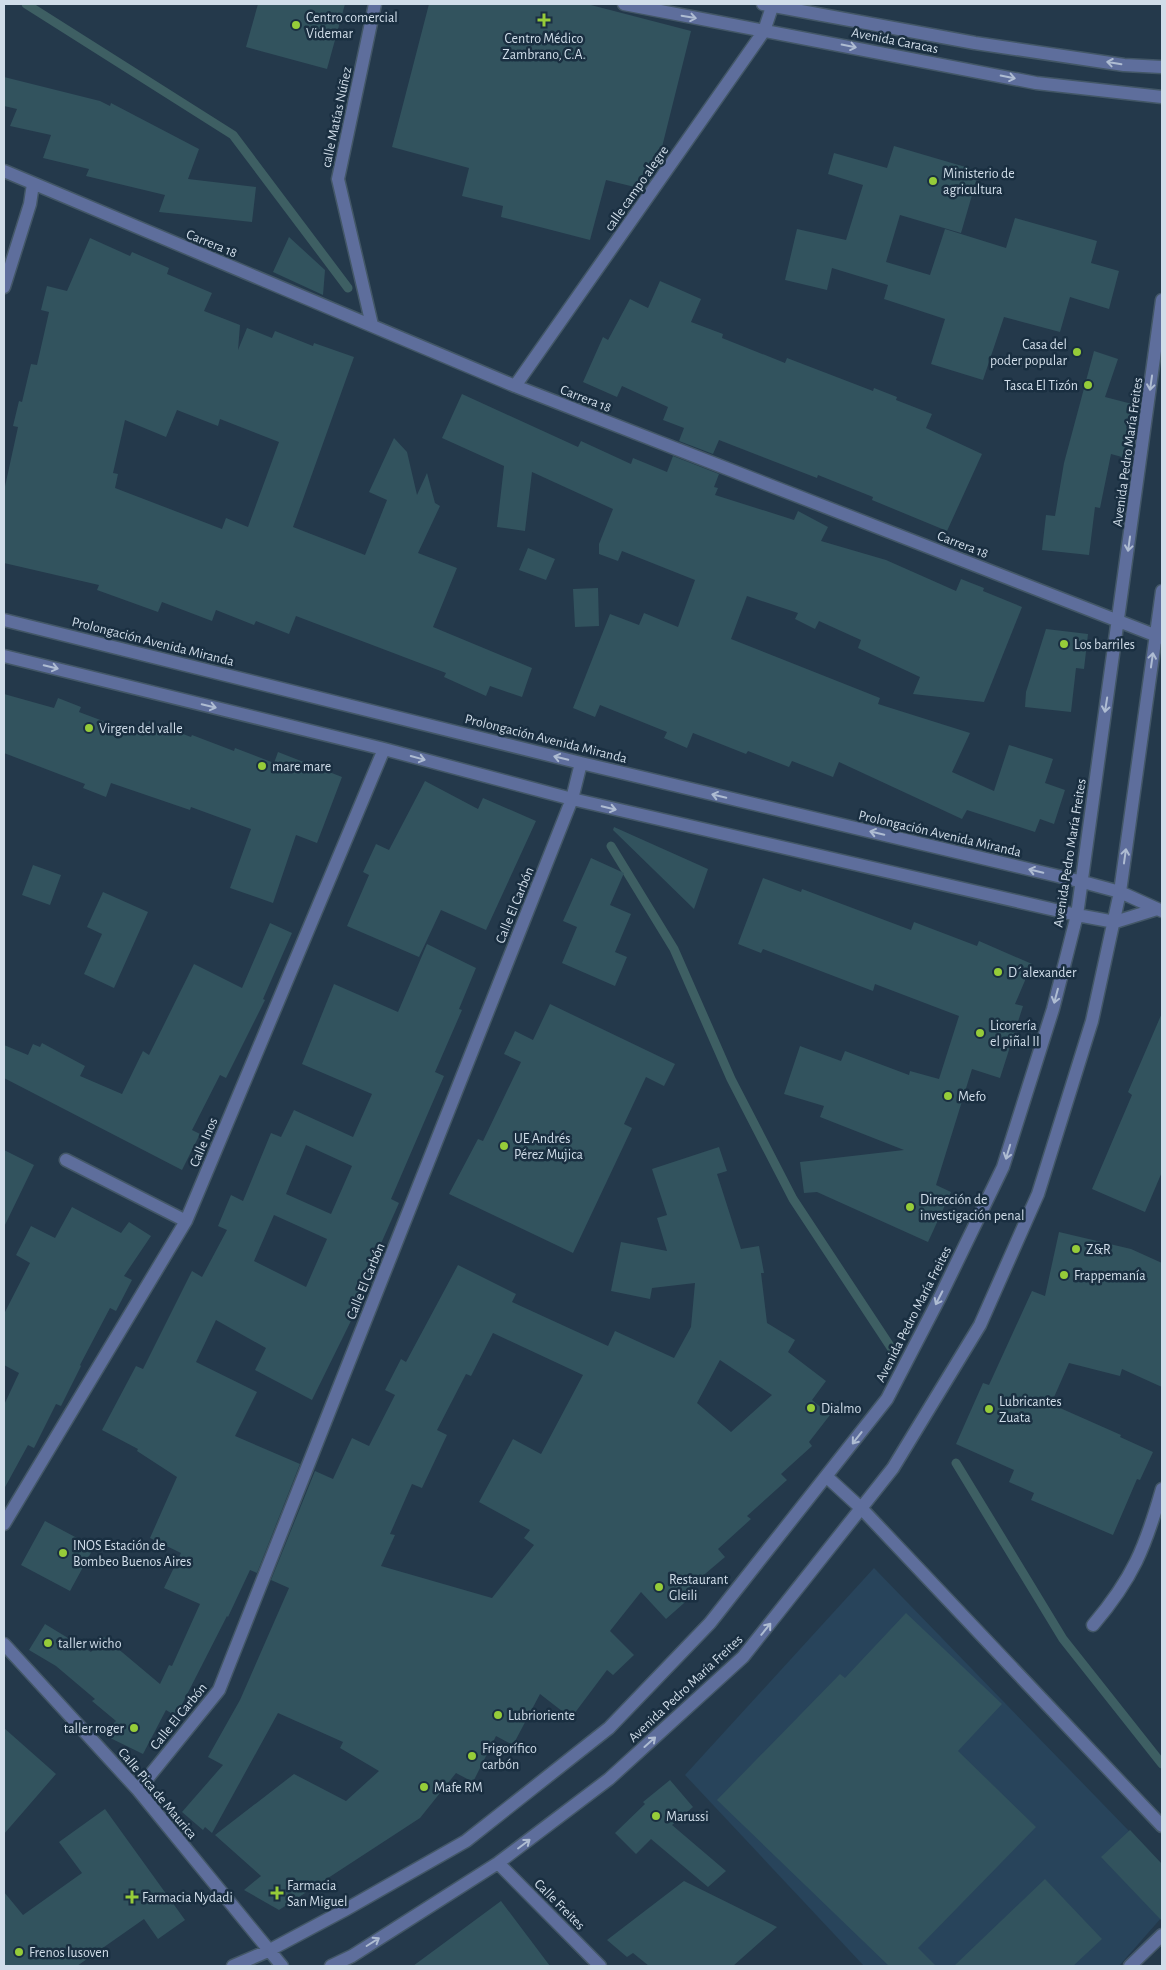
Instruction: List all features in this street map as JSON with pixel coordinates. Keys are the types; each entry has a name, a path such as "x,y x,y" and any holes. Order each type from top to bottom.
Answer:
{"street":[{"name":"calle Matías Núñez","path":"372,325 338,180 376,4"},
{"name":"Avenida Caracas","path":"624,4 1036,83 1131,95 1162,96"},
{"name":"Avenida Caracas","path":"769,4 975,43 1124,65 1162,67"},
{"name":"calle campo alegre","path":"515,386 764,31 769,4"},
{"name":"Carrera 18","path":"4,172 515,386 1159,637"},
{"path":"4,287 30,204 32,184"},
{"name":"Avenida Pedro María Freites","path":"233,1966 268,1951 343,1911 466,1840 609,1728 710,1623 887,1399 940,1297 1003,1167 1053,1009 1077,915 1162,300"},
{"name":"Avenida Pedro María Freites","path":"331,1966 352,1956 498,1864 610,1779 743,1657 893,1468 980,1325 1034,1203 1092,1021 1120,892 1159,637 1162,590"},
{"name":"Prolongación Avenida Miranda","path":"4,620 581,763 1083,882 1120,892 1160,910"},
{"path":"4,656 384,749 572,800 1077,915 1115,922 1160,910"},
{"name":"Calle Inos","path":"4,1524 186,1221 384,749"},
{"name":"Calle El Carbón","path":"138,1790 219,1690 572,800 581,763"},
{"path":"66,1160 186,1221"},
{"path":"827,1477 862,1509 1162,1826"},
{"path":"1093,1625 1118,1595 1133,1570 1148,1538 1162,1489"},
{"name":"Calle Pica de Maurica","path":"4,1644 138,1790 282,1966"},
{"name":"Calle Freites","path":"498,1864 600,1966"},
{"path":"1130,1966 1162,1935"}],"shaded area":[{"path":"874,1568 1162,1865 1162,1917 1119,1966 864,1966 685,1775"}],"building":[{"name":"Centro comercial Videmar","path":"258,4 345,4 327,69 246,47"},
{"path":"429,4 587,4 691,31 656,171 643,189 606,180 590,240 501,217 503,206 462,196 469,168 392,147"},
{"path":"4,77 100,101 110,106 111,103 199,149 188,179 256,187 252,222 159,212 165,195 86,176 89,169 43,158 51,135 10,126 17,109 4,106"},
{"path":"894,146 979,171 961,233 900,215 886,262 930,275 945,229 1006,248 1015,218 1097,241 1091,263 1119,271 1109,309 1070,297 1060,332 1004,317 983,380 931,364 945,319 884,299 888,285 832,268 827,290 785,280 797,229 846,240 863,185 828,174 834,153 887,168"},
{"path":"289,237 325,270 323,295 273,272"},
{"path":"90,238 130,256 132,252 169,268 167,274 212,293 204,311 240,325 238,350 247,328 272,338 275,331 313,346 314,343 354,357 293,527 365,555 387,500 369,492 394,438 407,452 417,495 427,473 435,503 440,506 418,553 457,568 433,627 532,668 522,697 490,686 486,696 444,677 446,673 296,616 289,634 256,621 254,625 216,610 212,621 162,602 158,612 97,590 99,585 4,563 4,491 18,427 13,426 19,401 22,402 31,364 37,365 49,312 41,310 47,286 67,291","holes":["177,410 218,426 220,419 279,442 248,527 226,518 222,529 115,488 118,474 113,473 125,420 166,437"]},
{"path":"660,281 701,299 691,322 723,334 722,338 785,363 787,358 873,391 874,388 897,397 896,400 932,414 926,428 982,454 947,531 872,500 873,497 818,475 817,478 719,440 713,454 679,441 684,428 663,420 668,407 622,386 617,397 583,382 603,337 608,340 630,299 648,308"},
{"path":"1094,351 1118,359 1105,397 1136,405 1122,457 1111,454 1100,508 1095,507 1089,555 1042,550 1046,515 1055,516 1064,463"},
{"path":"462,394 578,447 581,441 631,464 633,458 667,472 673,456 719,474 714,487 718,488 715,495 794,520 798,511 828,527 821,541 886,560 956,591 961,579 984,588 983,591 1022,607 984,702 913,694 920,677 858,648 861,640 819,621 815,629 795,619 798,613 747,596 731,639 880,698 878,704 970,733 952,772 994,791 1009,745 1053,759 1045,783 1065,790 1054,824 1040,819 1035,832 967,810 962,819 839,762 833,777 792,761 789,767 748,751 746,754 693,733 687,748 664,738 667,732 600,705 595,717 573,708 610,614 639,625 644,613 678,627 695,580 622,551 618,561 599,554 599,544 613,509 532,472 525,531 497,527 504,466 442,438"},
{"path":"528,548 555,559 546,580 519,570"},
{"path":"598,588 599,626 575,627 573,589"},
{"path":"1046,629 1088,634 1084,669 1076,668 1071,712 1025,707 1026,692"},
{"path":"4,694 54,708 58,698 81,707 79,712 143,736 149,721 234,751 235,748 274,763 278,752 342,777 317,843 296,835 273,903 230,888 251,829 191,807 190,810 111,783 106,797 83,788 85,784 4,753"},
{"path":"425,781 478,809 483,798 536,821 486,930 441,910 419,957 347,926 369,875 363,872 376,844 389,850"},
{"path":"614,827 708,869 694,909 613,830"},
{"path":"591,858 624,873 610,905 631,914 615,952 627,957 615,986 562,963 577,927 563,921"},
{"path":"33,865 61,875 50,905 22,895"},
{"path":"763,878 801,892 802,889 911,930 914,922 977,946 979,941 1032,964 1015,1004 1023,1006 1000,1078 972,1069 936,1185 951,1192 928,1242 817,1192 804,1193 800,1162 904,1150 820,1117 824,1106 784,1094 800,1046 841,1061 845,1051 909,1075 910,1071 939,1079 959,1016 875,984 873,991 763,949 761,953 738,944"},
{"path":"103,892 148,912 114,988 84,974 102,934 87,927"},
{"path":"270,923 292,933 263,999 265,1000 226,1078 220,1075 192,1130 200,1134 182,1170 4,1078 4,1045 28,1055 33,1044 40,1047 42,1043 85,1066 80,1076 122,1094 143,1051 149,1055 194,964 242,988"},
{"path":"427,944 476,968 459,1009 462,1010 435,1072 444,1076 391,1199 399,1203 371,1266 377,1268 312,1400 255,1370 266,1348 216,1320 196,1362 257,1392 235,1436 300,1464 257,1573 250,1570 228,1617 176,1716 166,1710 143,1754 102,1734 116,1721 92,1701 95,1699 56,1666 29,1650 45,1624 91,1652 104,1637 160,1684 169,1665 172,1666 200,1604 164,1588 181,1553 150,1538 177,1477 137,1451 138,1449 102,1430 136,1366 143,1369 192,1271 202,1277 227,1230 218,1226 231,1195 243,1201 271,1133 281,1137 294,1110 353,1137 372,1094 302,1064 334,984 398,1012","holes":["306,1145 352,1166 331,1214 286,1194","274,1215 327,1239 306,1287 254,1261"]},
{"path":"550,1004 675,1064 664,1086 646,1077 624,1124 632,1128 573,1253 449,1194 478,1139 483,1141 521,1062 504,1054 515,1031 533,1040"},
{"path":"1162,1013 1162,1172 1145,1212 1092,1189 1132,1095 1128,1092"},
{"path":"719,1147 727,1171 717,1174 741,1249 759,1246 764,1273 761,1273 767,1323 795,1340 788,1352 826,1381 812,1400 830,1415 809,1442 812,1446 781,1474 787,1480 747,1516 751,1519 718,1549 725,1557 686,1590 692,1596 666,1619 641,1592 610,1631 634,1655 613,1675 607,1670 571,1718 540,1694 513,1745 496,1736 473,1782 456,1773 420,1818 279,1910 244,1890 261,1876 215,1835 294,1774 346,1801 379,1771 340,1748 343,1742 278,1713 212,1833 205,1827 203,1830 182,1812 223,1765 208,1757 240,1700 289,1588 271,1580 315,1471 333,1479 352,1438 369,1446 395,1395 385,1390 401,1359 406,1362 458,1265 516,1294 512,1302 608,1346 615,1331 674,1358 691,1327 695,1283 652,1288 650,1299 611,1291 621,1242 667,1251 657,1218 667,1215 652,1169","holes":["493,1333 583,1375 541,1454 513,1439 479,1502 530,1530 524,1538 534,1545 492,1598 381,1566 395,1535 390,1534 412,1484 422,1488 447,1435 437,1430 466,1374 471,1376","720,1360 772,1395 731,1432 697,1403"]},
{"path":"4,1150 34,1165 4,1227"},
{"path":"72,1207 121,1233 129,1222 151,1236 124,1276 132,1280 116,1311 110,1308 61,1406 56,1404 34,1448 28,1445 4,1489 4,1405 19,1373 4,1365 4,1314 30,1263 16,1255 31,1226 55,1238"},
{"path":"1059,1232 1131,1249 1162,1263 1162,1387 1122,1369 1120,1376 1069,1363 1051,1404 1121,1435 1120,1437 1153,1452 1140,1480 1137,1479 1113,1535 1031,1500 1034,1493 1009,1482 1014,1470 956,1444 983,1383 989,1385 1032,1291 1045,1296"},
{"path":"45,1521 94,1547 70,1591 21,1565"},
{"path":"906,1613 1002,1704 958,1751 1036,1827 918,1948 936,1966 889,1966 717,1800 840,1674 845,1678"},
{"path":"4,1728 56,1774 4,1834"},
{"path":"670,1780 693,1807 672,1825 726,1871 708,1887 651,1839 636,1854 615,1833 645,1804 643,1802"},
{"path":"105,1809 185,1920 158,1939 144,1919 77,1966 4,1966 4,1892 23,1915 82,1873 59,1842"},
{"path":"1130,1830 1162,1864 1162,1921 1101,1857"},
{"path":"1045,1879 1102,1939 1073,1966 954,1966"},
{"path":"684,1881 777,1927 733,1966 649,1966 633,1953 627,1957 607,1940"},
{"path":"501,1901 550,1966 413,1966"}],"waterway":[{"path":"26,4 233,135 348,288"},
{"path":"611,846 674,949 731,1079 793,1199 892,1349"},
{"path":"956,1463 1063,1639 1162,1764"}],"place":[{"name":"Centro Médico Zambrano, C.A.","path":"544,20"},
{"name":"Centro comercial Videmar","path":"296,25"},
{"name":"Ministerio de agricultura","path":"933,181"},
{"name":"Casa del poder popular","path":"1077,352"},
{"name":"Tasca El Tizón","path":"1088,385"},
{"name":"Los barriles","path":"1064,644"},
{"name":"Virgen del valle","path":"89,728"},
{"name":"mare mare","path":"262,766"},
{"name":"D´alexander","path":"998,972"},
{"name":"Licorería el piñal II","path":"980,1033"},
{"name":"Mefo","path":"948,1096"},
{"name":"UE Andrés Pérez Mujica","path":"504,1146"},
{"name":"Dirección de investigación penal","path":"910,1207"},
{"name":"Z&R","path":"1076,1249"},
{"name":"Frappemanía","path":"1064,1275"},
{"name":"Dialmo","path":"811,1408"},
{"name":"Lubricantes Zuata","path":"989,1409"},
{"name":"INOS Estación de Bombeo Buenos Aires","path":"63,1553"},
{"name":"Restaurant Gleili","path":"659,1587"},
{"name":"taller wicho","path":"48,1643"},
{"name":"Lubrioriente","path":"498,1715"},
{"name":"taller roger","path":"134,1728"},
{"name":"Frigorífico carbón","path":"472,1756"},
{"name":"Mafe RM","path":"424,1787"},
{"name":"Marussi","path":"656,1816"},
{"name":"Farmacia San Miguel","path":"277,1893"},
{"name":"Farmacia Nydadi","path":"132,1897"},
{"name":"Frenos lusoven","path":"19,1952"}]}
